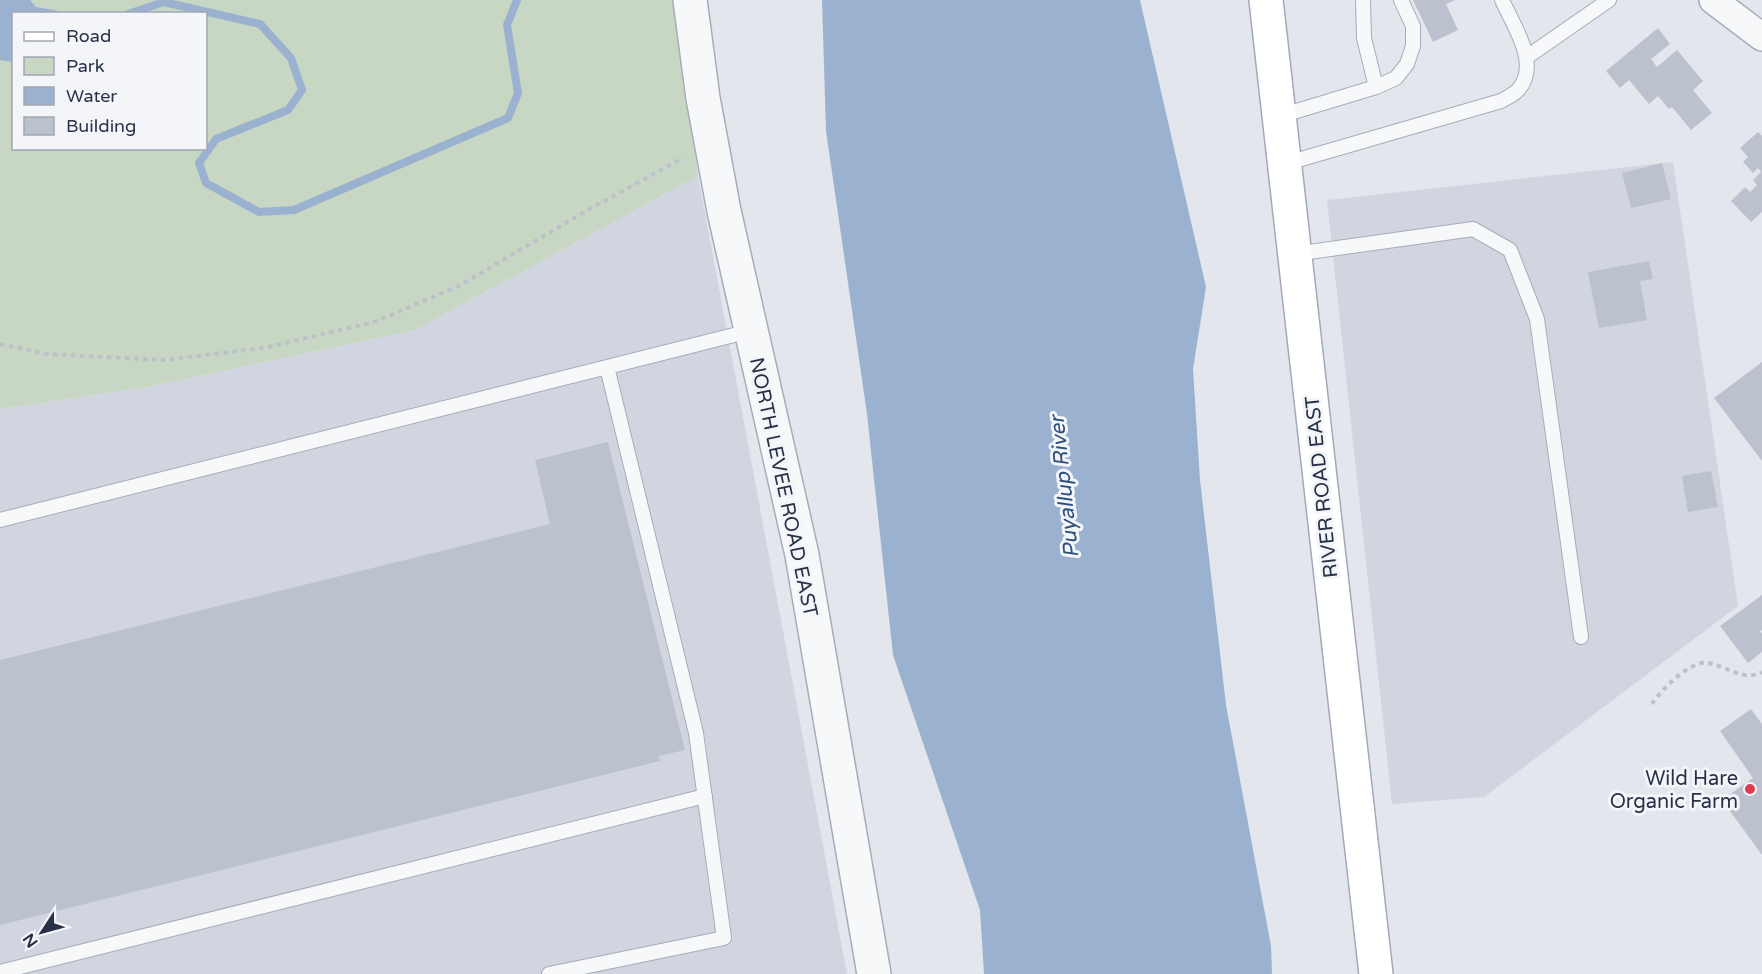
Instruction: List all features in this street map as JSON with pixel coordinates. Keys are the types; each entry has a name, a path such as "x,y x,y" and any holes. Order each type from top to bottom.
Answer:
{"main road":[{"name":"RIVER ROAD EAST","path":"1266,0 1376,974"}],"street":[{"name":"NORTH LEVEE ROAD EAST","path":"690,0 703,98 713,152 750,331 773,421 802,555 874,974"},
{"path":"1713,0 1762,37"}],"lane":[{"path":"1364,0 1364,38 1376,87"},
{"path":"1279,116 1376,87 1396,78 1407,64 1413,46 1413,26 1401,0"},
{"path":"1284,164 1501,101 1518,91 1527,75 1527,57 1502,0"},
{"path":"1527,57 1609,0"},
{"path":"1295,254 1473,229 1510,250 1537,319 1581,636"},
{"path":"0,520 750,331"},
{"path":"549,974 724,938 696,733 607,367"},
{"path":"0,972 705,796"}],"path":[{"path":"0,344 47,354 163,360 264,348 374,322 459,286 683,157 713,152"},
{"path":"1652,704 1661,689 1691,667 1706,662 1744,676 1762,672"}],"shaded area":[{"path":"1673,162 1738,606 1484,797 1392,804 1327,200"},
{"path":"698,176 847,974 0,974 0,409 147,387 415,330"}],"green space":[{"path":"0,0 679,0 698,176 415,330 147,387 0,409"}],"water":[{"path":"0,0 30,0 36,7 64,12 12,12 12,62 0,60"},
{"name":"Puyallup River","path":"822,0 1140,0 1206,287 1193,369 1200,480 1226,705 1271,946 1272,974 984,974 980,910 893,655 867,414 826,131"}],"building":[{"path":"1413,0 1455,0 1446,4 1458,30 1433,42"},
{"path":"1658,28 1670,44 1651,59 1657,67 1677,50 1703,81 1693,90 1712,113 1691,130 1672,107 1669,109 1658,96 1649,104 1629,80 1620,88 1606,71"},
{"path":"1758,132 1762,136 1762,212 1751,222 1731,201 1745,187 1750,192 1757,185 1753,180 1761,172 1758,168 1753,173 1743,162 1748,157 1740,148"},
{"path":"1662,163 1671,199 1631,208 1622,173"},
{"path":"1649,261 1653,279 1640,281 1647,320 1599,328 1588,272"},
{"path":"1762,362 1762,461 1714,398"},
{"path":"608,442 685,750 659,756 660,761 0,925 0,660 550,524 535,460"},
{"path":"1711,471 1718,507 1688,512 1682,476"},
{"path":"1762,595 1762,630 1760,631 1762,652 1748,663 1720,626"},
{"name":"Wild Hare Organic Farm","path":"1751,709 1762,724 1762,855 1722,800 1753,778 1720,731"}],"waterway":[{"path":"134,12 164,2 260,24 291,58 302,90 288,110 216,139 199,163 206,183 259,212 294,210 508,118 518,93 507,25 517,0"}],"place":[{"name":"Wild Hare Organic Farm","path":"1750,789"}]}
